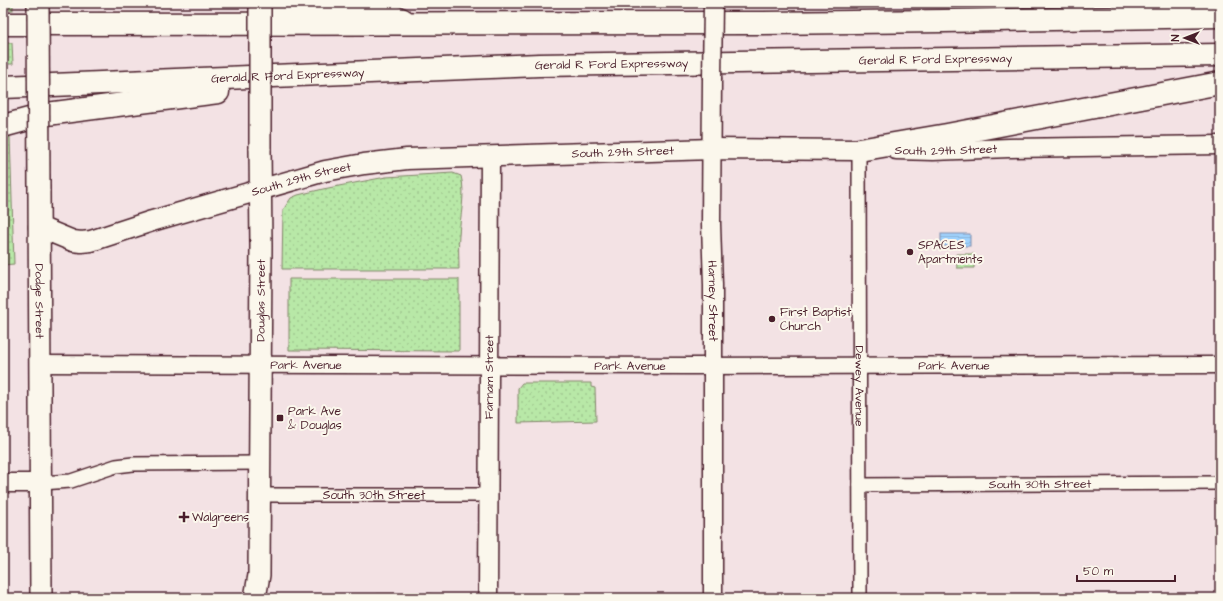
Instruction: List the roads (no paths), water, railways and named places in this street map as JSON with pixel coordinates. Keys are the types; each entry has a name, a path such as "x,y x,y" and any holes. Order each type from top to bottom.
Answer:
{"highway":[{"name":"Dodge Street","path":"38,3 41,598"},
{"name":"Douglas Street","path":"255,598 259,575 260,3"},
{"path":"272,3 371,7 412,24"},
{"path":"3,24 936,22 1220,16"},
{"name":"Gerald R Ford Expressway","path":"3,87 613,63 1220,55"},
{"path":"3,126 47,114 78,109 400,72"},
{"path":"859,150 955,134 1220,83"}],"main road":[{"name":"Harney Street","path":"713,3 713,598"},
{"name":"South 29th Street","path":"39,227 73,241 91,241 152,221 325,171 364,164 407,159 712,150 933,151 1009,148 1220,145"},
{"name":"Farnam Street","path":"488,598 490,157"},
{"path":"3,483 41,483"}],"street":[{"name":"Dewey Avenue","path":"859,150 860,598"},
{"name":"Park Avenue","path":"41,364 712,366 1220,365"},
{"path":"41,483 62,482 84,477 116,466 133,464 259,463"},
{"name":"South 30th Street","path":"860,485 1220,483"},
{"name":"South 30th Street","path":"259,495 489,495"}],"water":[{"path":"941,234 970,234 970,246 941,246"}],"place":[{"name":"SPACES Apartments","path":"910,252"},
{"name":"First Baptist Church","path":"772,319"},
{"name":"Park Ave & Douglas","path":"280,418"},
{"name":"Walgreens","path":"184,517"}]}
